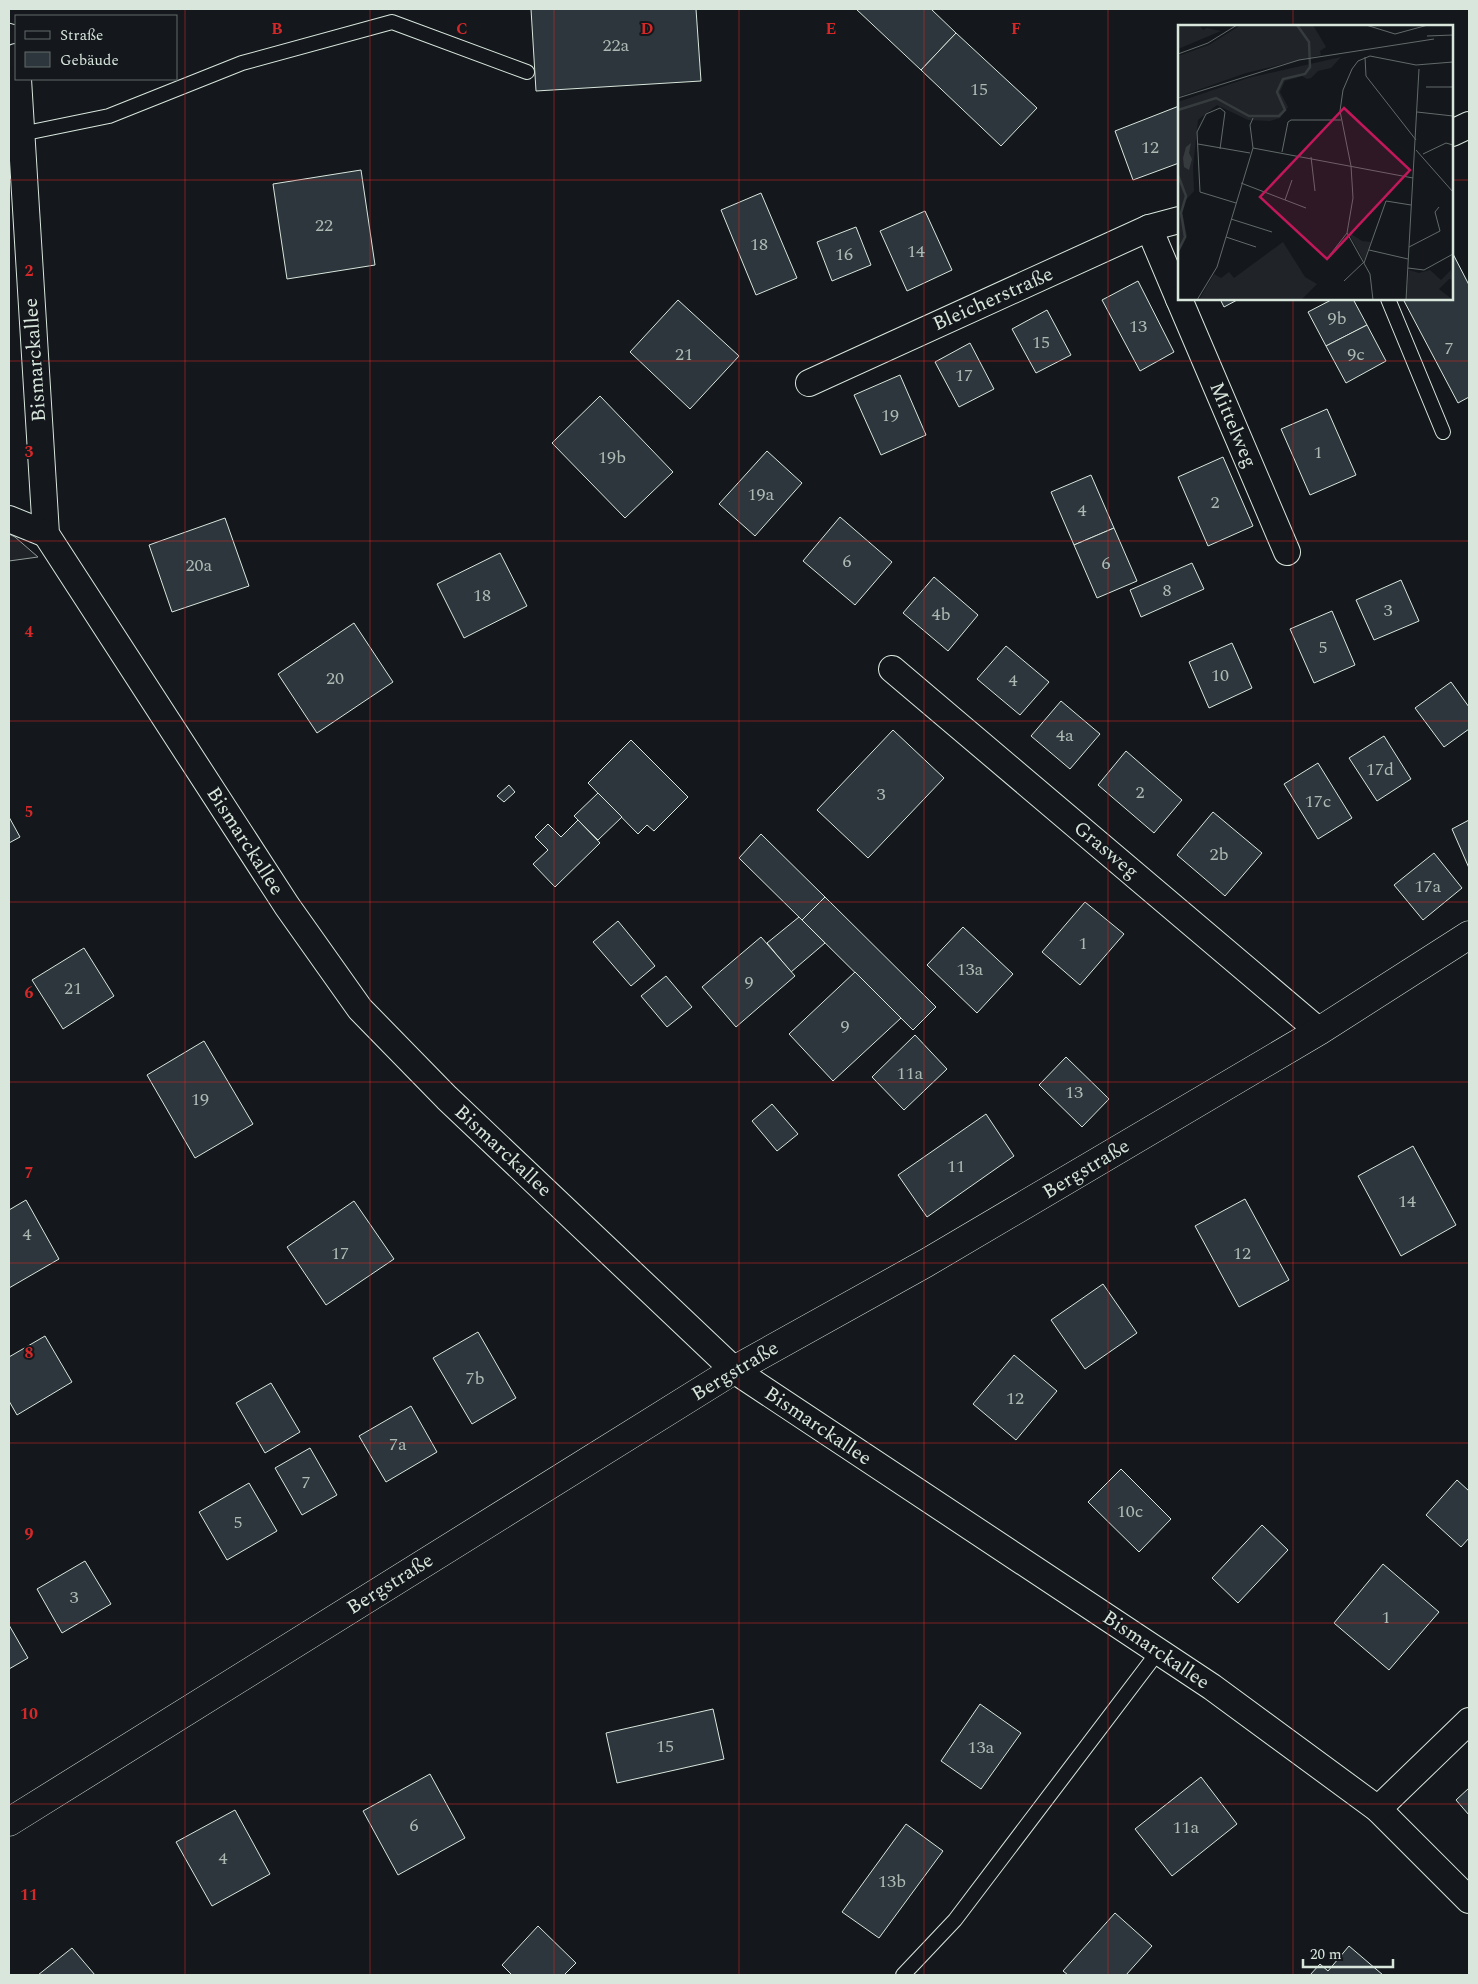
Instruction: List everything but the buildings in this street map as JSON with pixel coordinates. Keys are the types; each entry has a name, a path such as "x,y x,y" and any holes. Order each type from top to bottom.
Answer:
{"street":[{"name":"Bismarckallee","path":"18,80 46,534 286,906 360,1009 447,1098 734,1370 1212,1687 1378,1809 1469,1900"},
{"path":"1453,132 1469,125"},
{"name":"Bleicherstraße","path":"809,383 1149,228 1178,220"},
{"name":"Mittelweg","path":"1149,228 1178,297"},
{"name":"Mittelweg","path":"1179,300 1287,552"},
{"path":"9,519 46,534"},
{"name":"Grasweg","path":"892,669 1319,1031"},
{"name":"Bergstraße","path":"9,1822 734,1370 926,1263 1319,1031 1469,935"},
{"path":"1378,1809 1469,1721"}],"lane":[{"path":"21,134 109,116 242,63 392,22 527,72"},
{"path":"1388,300 1442,432"},
{"path":"903,1975 955,1920 1158,1652"}],"shaded area":[{"path":"9,534 15,537 38,557 9,561"}],"fence":[{"path":"9,23 15,25"}]}
